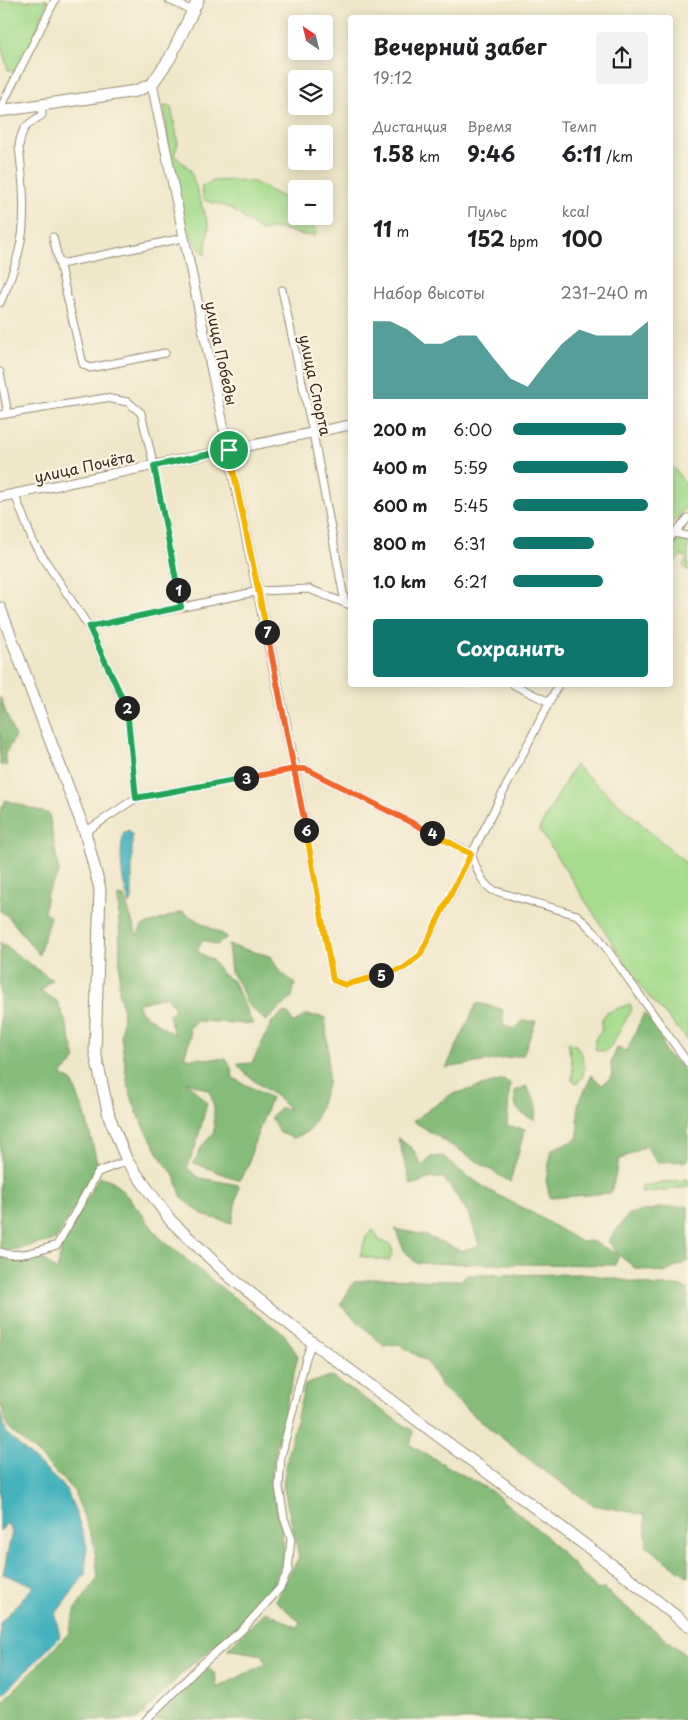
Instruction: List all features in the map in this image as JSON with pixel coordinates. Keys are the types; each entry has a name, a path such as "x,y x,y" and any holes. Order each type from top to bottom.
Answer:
{"main road":[{"path":"0,110 136,91 152,84 170,58 198,0"},
{"path":"0,608 85,832 100,889 96,1052 109,1116 127,1161 172,1221 229,1276 312,1342 620,1571 688,1626"}],"street":[{"path":"0,110 55,0"},
{"path":"169,0 193,11"},
{"name":"улица Победы","path":"152,84 295,769 333,980 345,985 404,968 412,963 420,955 471,854"},
{"path":"0,304 7,290 24,227 19,147 20,134 24,127 42,116 42,104"},
{"path":"53,237 61,264 83,364 90,368 165,353"},
{"path":"61,264 183,238"},
{"name":"улица Спорта","path":"282,290 348,604"},
{"path":"0,372 8,414"},
{"path":"0,415 105,398 128,402 141,412 154,466 181,607"},
{"name":"улица Почёта","path":"0,497 348,425"},
{"path":"15,495 33,542 89,627 127,709 136,798"},
{"path":"673,535 688,518"},
{"path":"673,536 688,536"},
{"path":"89,627 259,591 309,589 348,604"},
{"path":"518,687 549,702"},
{"path":"471,854 557,687"},
{"path":"85,832 136,798 295,769 306,769 471,854 481,878 492,890 577,915 597,935 688,1063"},
{"path":"0,1252 7,1255 57,1245 98,1172 127,1161"},
{"path":"146,1720 201,1665 242,1630 280,1588 288,1571 291,1538 284,1518 279,1487 281,1457 306,1358 312,1342"}],"green space":[{"path":"0,0 21,0 27,2 48,0 20,73 8,70 0,42"},
{"path":"164,106 171,106 178,143 174,155 190,169 209,227 205,255 186,232 169,150"},
{"path":"212,181 254,182 288,200 288,225 311,225 317,230 315,236 303,235 278,228 261,231 230,208 204,200 201,187"},
{"path":"673,467 688,487 688,505 673,522"},
{"path":"688,541 688,559 682,555 673,564 673,547 677,542"},
{"path":"688,559 688,571 683,565"},
{"path":"0,697 15,737 5,754 7,765 0,765"},
{"path":"575,765 688,865 688,1040 643,990 539,829"},
{"path":"6,800 49,814 59,873 47,893 44,912 50,916 39,955 8,916 0,911 0,811"},
{"path":"118,896 124,897 137,936 142,926 182,912 227,937 217,945 203,940 197,951 212,960 222,974 233,981 253,1024 196,1021 189,1028 190,1038 184,1058 226,1059 232,1070 233,1078 271,1098 253,1146 248,1167 239,1180 194,1163 202,1146 214,1132 214,1107 210,1091 186,1081 207,1103 196,1145 187,1168 200,1178 239,1185 232,1223 205,1216 182,1198 175,1176 161,1158 138,1115 128,1087 121,1036 123,1011 119,993","holes":["167,996 175,1009 169,1015 174,1035 141,1012 137,1004"]},
{"path":"0,942 52,980 41,991 57,1001 65,1020 76,1059 61,1075 72,1081 85,1114 98,1166 56,1240 8,1251 0,1248"},
{"path":"228,945 270,956 280,972 295,983 292,997 266,1021 247,1004 240,986 231,973"},
{"path":"477,1003 502,1009 504,1026 516,1029 522,1021 536,1021 523,1055 446,1068"},
{"path":"630,1004 632,1009 611,1046 605,1052 595,1049 595,1039 601,1031 602,1019 606,1013"},
{"path":"284,1012 290,1016 293,1024 305,1015 325,1017 328,1050 328,1082 317,1116 309,1131 294,1138 280,1133 271,1117 279,1108 289,1109 277,1097 249,1077 237,1064 252,1063 272,1022"},
{"path":"644,1013 660,1032 665,1053 681,1066 688,1075 688,1161 657,1162 646,1146 619,1160 611,1193 550,1198 546,1180 552,1149 578,1139 578,1105 592,1075 602,1085 612,1077 611,1063 617,1048 627,1051"},
{"path":"568,1042 576,1045 582,1055 583,1076 577,1083 572,1080 572,1065"},
{"path":"503,1080 510,1083 507,1126 525,1129 510,1182 413,1121 450,1095"},
{"path":"526,1086 537,1104 535,1120 521,1113 516,1107 515,1091"},
{"path":"398,1138 413,1149 422,1167 431,1157 443,1156 456,1168 490,1191 536,1215 581,1242 591,1241 618,1254 608,1241 629,1214 659,1208 688,1206 688,1261 664,1273 635,1268 619,1255 615,1265 416,1263 404,1250 395,1229 424,1235 462,1251 479,1245 470,1216 444,1178 431,1178 411,1185"},
{"path":"99,1176 113,1181 136,1206 159,1237 224,1290 284,1334 298,1356 276,1448 271,1482 285,1554 270,1592 255,1610 233,1631 182,1673 137,1720 0,1720 0,1705 69,1633 76,1608 98,1578 94,1543 74,1491 41,1457 8,1428 0,1401 0,1256 6,1259 38,1255 57,1271 62,1246"},
{"path":"688,1179 688,1187 641,1193 642,1186"},
{"path":"373,1230 380,1241 389,1243 393,1251 389,1261 360,1256 366,1237"},
{"path":"587,1274 657,1286 676,1286 688,1289 688,1577 647,1547 645,1515 593,1505 536,1465 473,1415 443,1388 427,1362 399,1344 384,1346 340,1305 354,1282 373,1279 459,1281 468,1275"},
{"path":"330,1376 413,1431 410,1445 491,1491 542,1533 598,1590 604,1589 688,1657 688,1720 154,1720 207,1666 215,1674 217,1688 265,1664 263,1655 227,1649 266,1611 297,1628 300,1622 275,1600 299,1557 283,1484 289,1449 305,1385"}],"water":[{"path":"129,830 132,835 132,899 130,905 123,878 121,860 124,832"},
{"path":"0,1412 6,1433 66,1489 87,1546 85,1574 55,1615 60,1637 0,1697 0,1623 34,1586 3,1574 12,1532 7,1523 0,1531"}],"route":[{"path":"229,450 154,466 181,607 89,627 127,709 136,798 295,769 306,769 471,854 420,955 404,968 345,985 333,980 295,769 229,450"}]}
